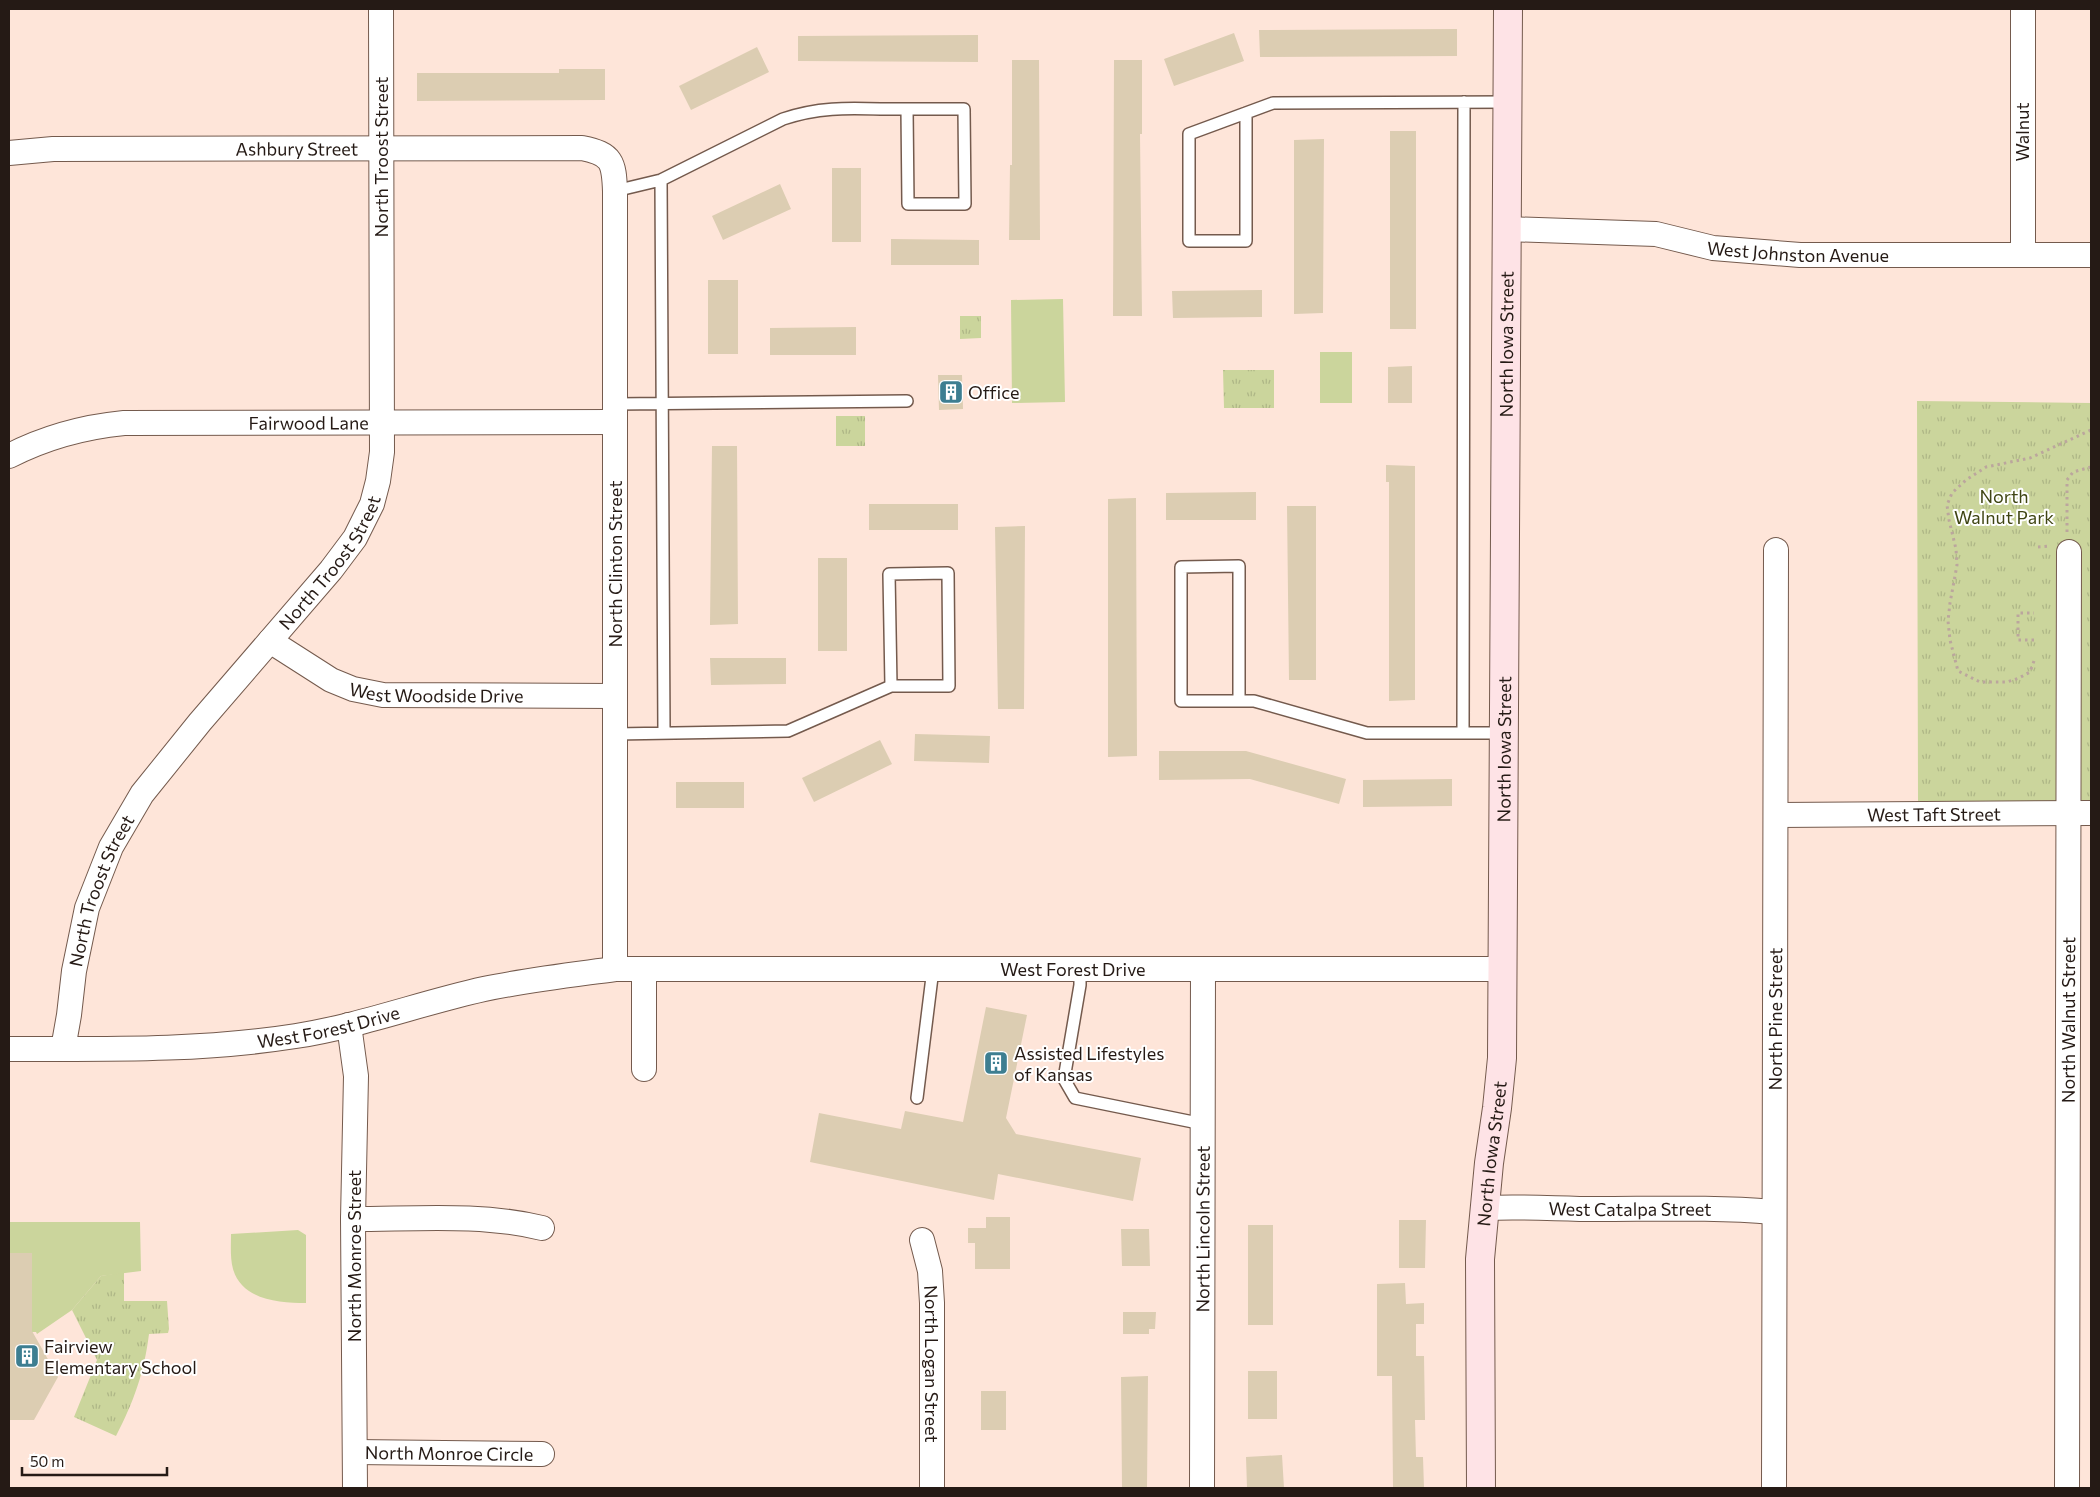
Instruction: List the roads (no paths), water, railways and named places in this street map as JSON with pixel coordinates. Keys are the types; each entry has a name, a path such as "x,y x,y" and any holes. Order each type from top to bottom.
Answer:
{"street":[{"name":"North Troost Street","path":"63,1049 74,971 87,908 111,847 142,794 355,538 372,504 378,481 382,452 381,9"},
{"name":"North Iowa Street","path":"1481,1488 1480,1259 1502,1058 1508,9"},
{"name":"Walnut","path":"2023,9 2023,255"},
{"name":"Ashbury Street","path":"9,153 53,149 582,148 600,152 610,160"},
{"name":"North Clinton Street","path":"610,160 614,175 615,191 615,969"},
{"name":"West Johnston Avenue","path":"1506,229 1656,234 1713,248 1800,255 2091,255"},
{"name":"Fairwood Lane","path":"9,456 51,437 101,425 124,423 382,422 615,413"},
{"name":"North Pine Street","path":"1774,1488 1776,815 1774,615 1776,550"},
{"name":"North Walnut Street","path":"2067,1488 2080,812 2069,552"},
{"name":"West Woodside Drive","path":"270,642 331,680 353,689 383,695 615,696"},
{"name":"West Taft Street","path":"1776,815 2080,812"},
{"name":"West Forest Drive","path":"9,1049 159,1049 235,1044 298,1036 349,1025 482,989 540,978 615,969 1503,969"},
{"path":"644,969 644,1069"},
{"name":"North Lincoln Street","path":"1202,1488 1203,969"},
{"name":"North Monroe Street","path":"349,1025 356,1076 353,1219 355,1488"},
{"name":"West Catalpa Street","path":"1485,1208 1738,1209 1774,1212"},
{"path":"353,1219 473,1219 520,1223 542,1228"},
{"name":"North Logan Street","path":"922,1240 930,1270 932,1303 932,1488"},
{"name":"North Monroe Circle","path":"355,1452 542,1454"}],"lane":[{"path":"1464,102 1464,733"},
{"path":"1246,113 1246,241 1189,241 1189,134 1273,103 1507,102"},
{"path":"615,191 661,180 784,119 804,112 826,108 907,109 964,110 965,204 908,204 907,109"},
{"path":"661,180 664,404 664,733"},
{"path":"615,413 664,404 907,401"},
{"path":"1239,701 1239,566 1181,566 1181,701 1239,701 1254,701 1368,733 1503,733"},
{"path":"615,734 788,731 891,686 949,686 948,573 890,574 891,686"},
{"path":"917,1098 933,969"},
{"path":"1080,969 1080,985 1064,1079 1075,1098 1203,1124"}],"place":[{"name":"Office","path":"951,392"},
{"name":"Assisted Lifestyles of Kansas","path":"996,1063"},
{"name":"Fairview Elementary School","path":"27,1356"}],"park label":[{"name":"North Walnut Park","path":"2004,506"}]}
